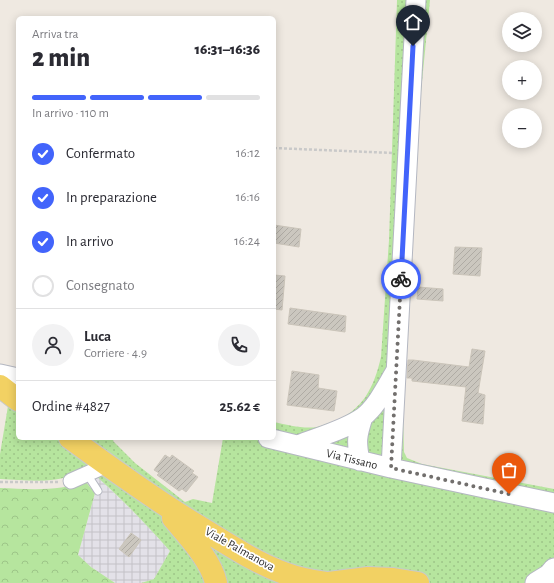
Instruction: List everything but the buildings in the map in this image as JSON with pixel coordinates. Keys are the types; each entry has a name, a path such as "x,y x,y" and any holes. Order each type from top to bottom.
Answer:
{"main road":[{"path":"0,386 16,398"},
{"name":"Viale Palmanova","path":"73,440 159,502 257,561 284,574 326,583"},
{"name":"Viale Palmanova","path":"159,502 195,544 214,576 216,583"},
{"path":"536,583 549,575 554,569"},
{"path":"330,583 368,578 393,579 418,583"}],"street":[{"path":"391,468 416,0"},
{"path":"360,461 357,435 363,417 378,399 396,370"},
{"path":"0,374 16,378"},
{"path":"298,445 342,428 363,417"},
{"name":"Via Tissano","path":"276,440 549,505"},
{"path":"71,482 107,465"}],"lane":[{"path":"88,474 98,491"}],"path":[{"path":"276,148 407,154"},
{"path":"0,482 71,482"}],"shaded area":[{"path":"97,476 144,522 170,551 154,579 141,583 115,583 91,567 78,555 95,493 85,481"}],"green space":[{"path":"397,0 430,0 421,92 418,92 403,414 404,452 407,458 422,464 554,489 554,583 141,583 154,579 170,551 107,486 84,466 74,474 55,480 37,481 0,479 0,454 8,406 11,368 16,369 16,440 114,440 135,463 185,502 193,499 212,503 223,440 276,440 276,422 301,427 317,427 343,417 359,405 366,397 375,378 381,357 389,240"},
{"path":"85,481 95,493 78,555 91,567 115,583 0,583 0,488 55,488 65,487"}],"way so far":[{"path":"401,279 391,468 509,494"}],"route":[{"path":"401,279 413,46"}]}
